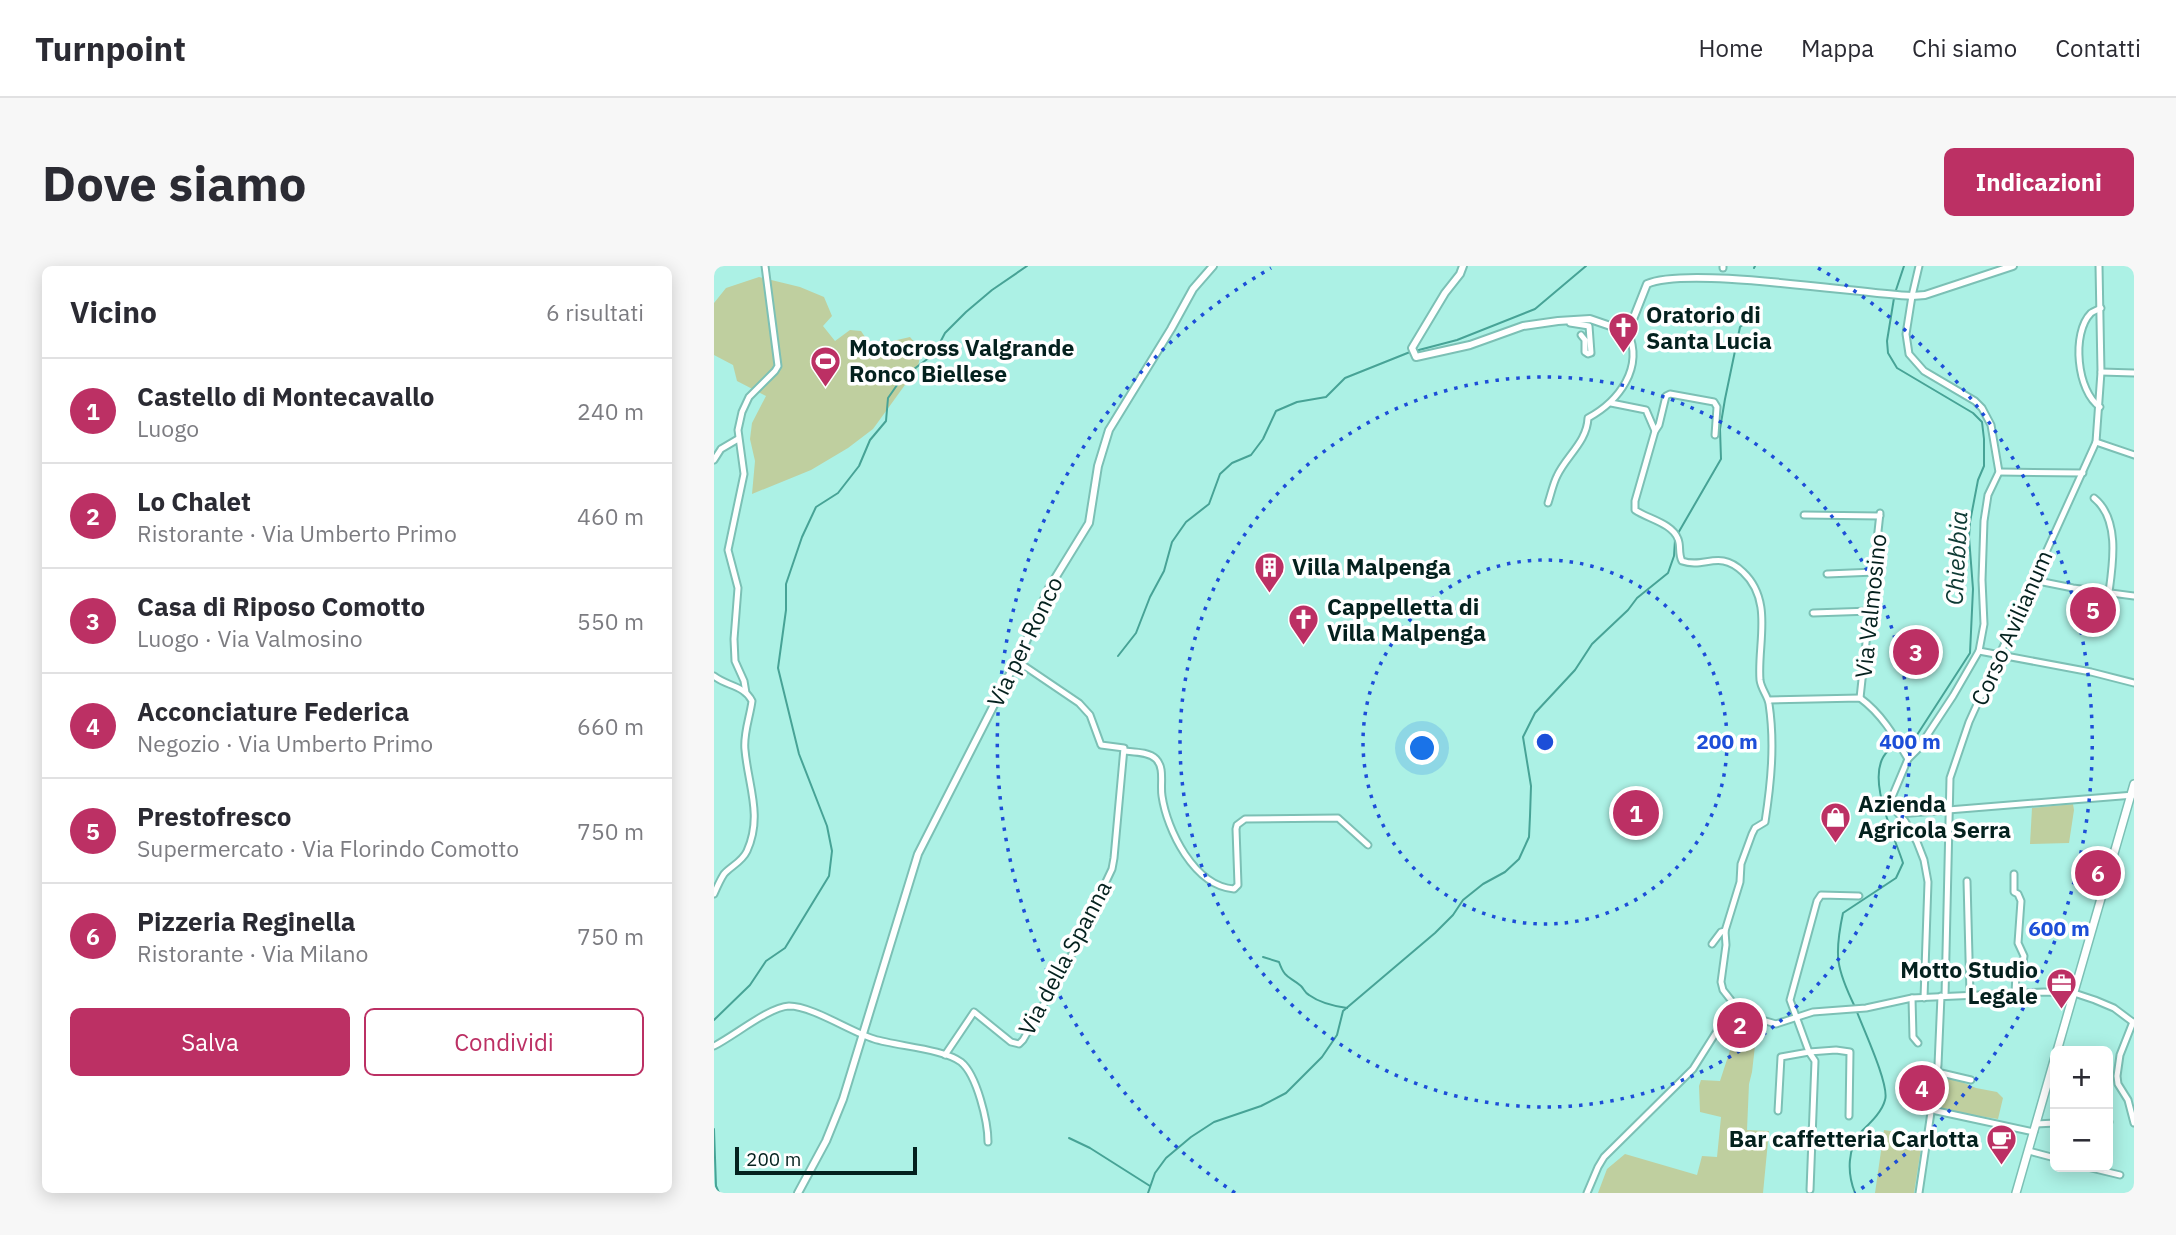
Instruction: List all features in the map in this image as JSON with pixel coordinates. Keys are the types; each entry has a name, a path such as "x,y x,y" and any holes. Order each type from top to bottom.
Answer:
{"main road":[{"path":"2058,1046 2134,784"},
{"path":"2016,1193 2050,1075"}],"street":[{"path":"746,693 735,661 738,588 728,550 744,474 738,439 742,412 749,397 778,366 765,266"},
{"name":"Via per Ronco","path":"798,1193 835,1119 918,854 1017,661 1049,588 1089,523 1098,466 1109,430 1193,289 1213,266"},
{"path":"1463,266 1413,351 1419,357 1470,345 1523,326 1558,321 1590,319 1628,332"},
{"path":"1919,266 1906,334 1909,354 1924,371 1975,401 1982,408 1992,425 1999,472 1988,495 1984,521 1984,624 1979,651 1953,696 1918,749 1908,759 1892,797 1892,804 1911,829 1917,842 1928,882 1924,998"},
{"path":"1749,272 1912,296 1925,295 2013,266"},
{"name":"Corso Avilianum","path":"1919,1193 1937,1072 1943,996 1947,810 1952,766 1969,722 2095,442 2101,372 2099,266"},
{"path":"1713,268 1736,270"},
{"path":"1548,503 1557,476 1575,452 1588,428 1588,418 1611,403 1624,384 1633,362 1634,347 1628,332 1647,284 1653,278 1684,269"},
{"path":"2100,407 2091,401 2080,374 2080,365 2085,324 2091,313 2101,308"},
{"path":"1558,321 1560,324 1589,326 1591,353 1584,352 1585,340 1581,335"},
{"path":"2101,372 2134,373"},
{"path":"1715,435 1717,407 1714,402 1670,394 1666,396 1635,507 1638,512 1661,524 1676,536 1682,561 1694,563 1714,559 1725,561 1742,571 1755,589 1764,634 1759,665 1760,684 1769,700 1772,766 1765,822 1755,828 1752,834 1741,864 1740,882 1725,931 1721,982 1723,990 1748,1016 1776,1024 1813,1012 1866,1008 1912,998 2074,993 2114,1008 2134,1023 2120,1055 2117,1076 2134,1123"},
{"path":"1611,403 1646,410 1655,431"},
{"path":"714,460 721,449 738,439"},
{"path":"2095,442 2134,455"},
{"path":"1999,472 2082,472"},
{"path":"2094,498 2105,507 2111,536 2114,559 2109,592"},
{"name":"Via Valmosino","path":"1804,515 1880,514 1860,698"},
{"path":"1827,574 1875,572"},
{"path":"2034,580 2134,596"},
{"path":"1813,613 1871,611"},
{"path":"1979,651 2134,683"},
{"path":"1017,661 1079,703 1090,715 1101,745 1120,746 1125,751 1150,755 1157,760 1164,806 1181,850 1196,869 1227,888 1234,889 1238,886 1236,829 1245,819 1338,818 1368,845"},
{"path":"714,676 720,682 730,683 746,693 752,701 744,739 755,822 747,852 724,874 714,894"},
{"path":"1769,700 1860,698 1877,713 1908,759"},
{"name":"Via della Spanna","path":"945,1055 974,1012 1015,1045 1023,1040 1029,1030 1068,962 1112,869 1125,751"},
{"path":"1899,814 2132,795"},
{"path":"2014,874 2014,892 2021,901 2018,943 2024,956 2021,975 2016,975 2015,993"},
{"path":"1967,881 1970,995"},
{"path":"1811,1190 1815,1062 1790,1000 1817,901 1821,895 1859,896"},
{"path":"1712,944 1721,932 1725,931"},
{"path":"1912,998 1913,1037 1918,1043"},
{"path":"1587,1193 1604,1157 1693,1069 1734,1004"},
{"path":"714,1046 733,1037 768,1013 790,1006 862,1033 871,1039 945,1055 960,1061 967,1068 988,1123 988,1142"},
{"path":"1778,1111 1781,1057 1836,1049 1850,1052 1849,1116"},
{"path":"1937,1072 1971,1080"},
{"path":"1931,1110 2035,1128 2050,1124"},
{"path":"2029,1151 2050,1157"},
{"path":"2108,1172 2120,1175"}],"green space":[{"name":"Motocross Valgrande Ronco Biellese","path":"759,277 800,287 824,297 832,316 823,326 835,341 850,330 861,331 871,346 910,337 921,350 918,367 873,429 811,470 752,494 755,461 750,439 752,423 766,396 737,381 733,365 714,355 714,303 726,288"},
{"path":"2073,804 2069,843 2030,844 2032,808"},
{"path":"1736,1032 1756,1037 1749,1084 1747,1130 1769,1131 1763,1193 1598,1193 1607,1169 1625,1154 1697,1175 1702,1156 1717,1157 1721,1117 1700,1112 1699,1086 1701,1080 1720,1081"},
{"path":"1945,1075 1976,1088 1997,1092 2003,1098 1998,1119 1941,1110"},
{"path":"1884,1130 1923,1136 1914,1193 1875,1193"}],"waterway":[{"path":"714,1020 750,985 766,961 785,948 829,876 832,851 827,826 799,754 778,668 786,610 786,584 802,537 816,507 838,493 859,466 870,440 886,421 888,398 902,378 934,354 945,333 966,312 1027,266"},
{"path":"1415,351 1457,340 1535,309 1586,266"},
{"name":"Chiebbia","path":"1895,293 1904,266"},
{"name":"Chiebbia","path":"1894,298 1887,341 1888,353 1897,368 1973,413 1982,422 1984,439 1984,466 1978,480 1969,537 1973,589 1970,653 1915,738 1903,744"},
{"path":"1677,535 1721,459 1720,429 1725,399 1740,327 1745,323 1746,313"},
{"path":"1118,656 1136,633 1164,571 1172,542 1186,522 1209,504 1220,474 1232,463 1251,455 1263,439 1276,411 1297,402 1326,397 1345,378 1410,352"},
{"path":"1148,1193 1155,1173 1166,1158 1191,1137 1214,1122 1261,1106 1286,1093 1322,1057 1337,1035 1343,1011 1435,933 1463,900 1483,884 1505,872 1519,859 1529,837 1531,786 1523,737 1535,713 1575,670 1592,644 1637,598 1668,573 1674,556 1675,540"},
{"name":"Chiebbia","path":"1855,1007 1838,961 1840,927 1843,913 1896,878 1903,863 1883,806 1879,775 1881,761 1888,751 1898,747"},
{"path":"1263,957 1279,962 1285,974 1313,998 1347,1008"},
{"name":"Chiebbia","path":"1855,1193 1850,1169 1853,1145 1885,1100 1880,1070 1857,1012"},
{"path":"714,1129 716,1186 719,1193"},
{"path":"1069,1138 1090,1148 1150,1186"}],"place":[{"name":"Oratorio di Santa Lucia","path":"1623,355"},
{"name":"Motocross Valgrande Ronco Biellese","path":"826,388"},
{"name":"Villa Malpenga","path":"1269,594"},
{"name":"Prestofresco","path":"2093,610"},
{"name":"Cappelletta di Villa Malpenga","path":"1304,647"},
{"name":"Casa di Riposo Comotto","path":"1916,652"},
{"name":"Castello di Montecavallo","path":"1636,813"},
{"name":"Azienda Agricola Serra","path":"1835,844"},
{"name":"Pizzeria Reginella","path":"2098,873"},
{"name":"Motto Studio Legale","path":"2061,1010"},
{"name":"Lo Chalet","path":"1740,1025"},
{"name":"Acconciature Federica","path":"1922,1088"},
{"name":"Bar caffetteria Carlotta","path":"2002,1166"}]}
